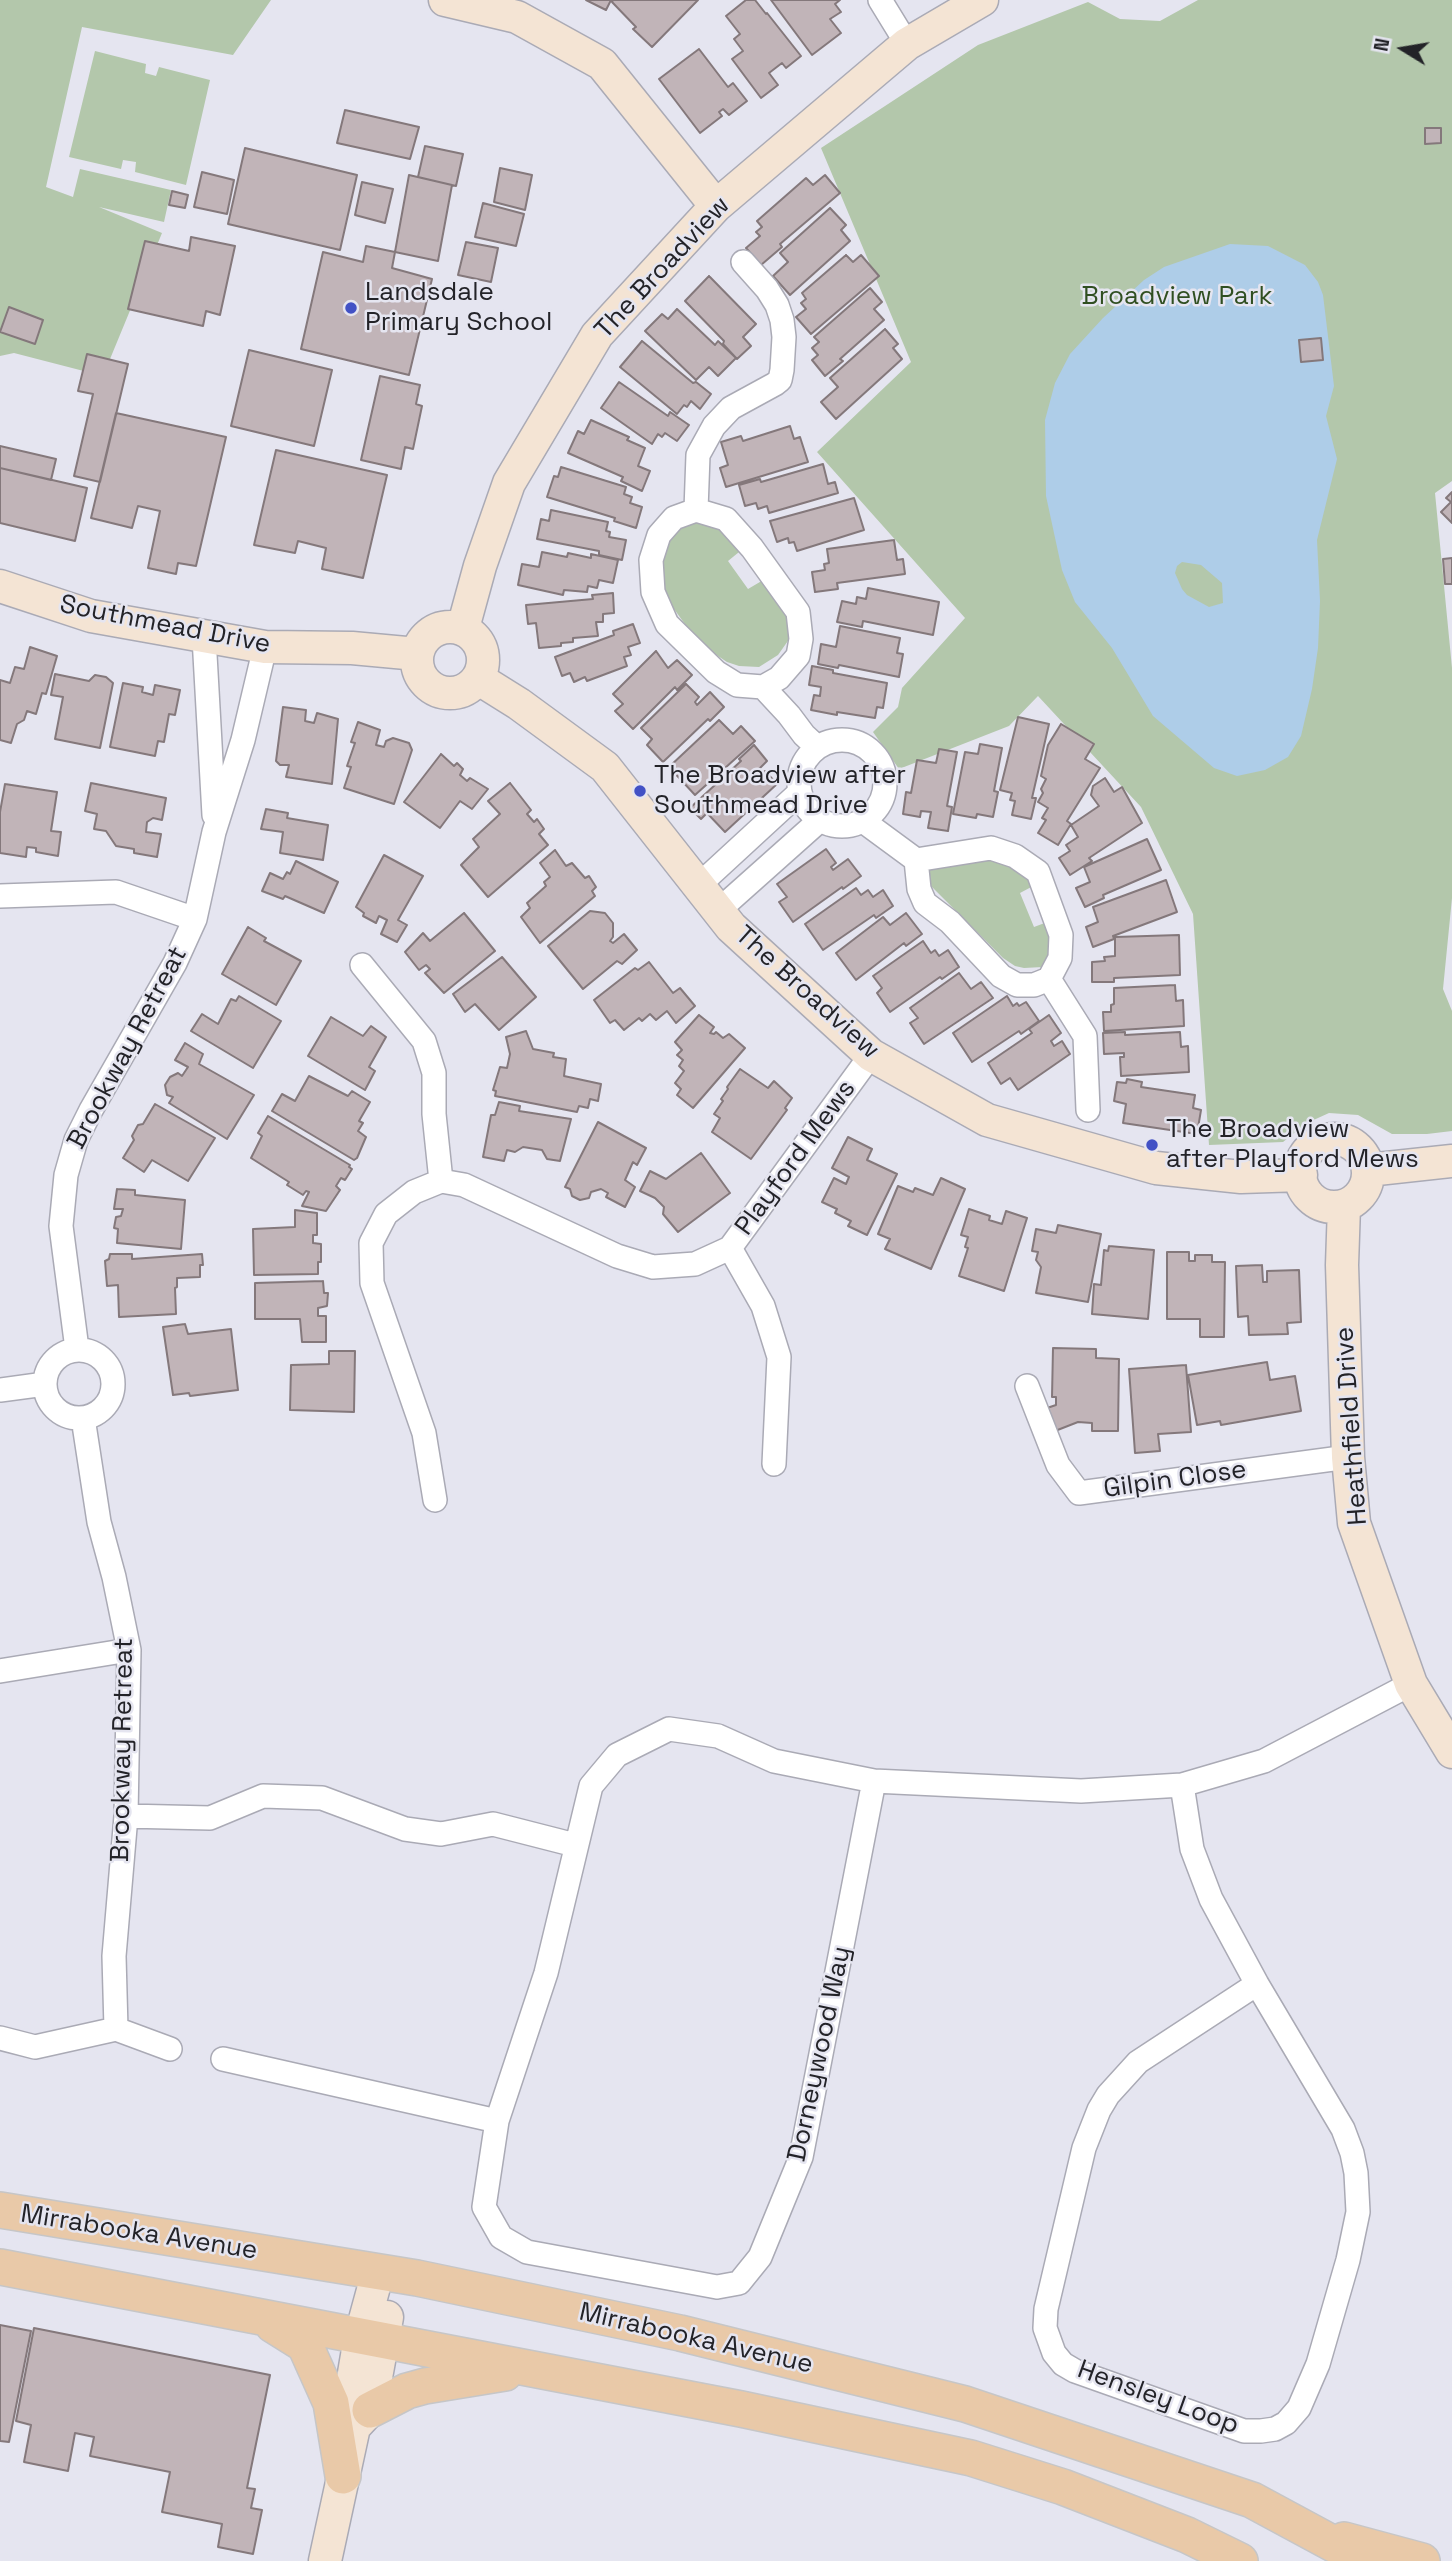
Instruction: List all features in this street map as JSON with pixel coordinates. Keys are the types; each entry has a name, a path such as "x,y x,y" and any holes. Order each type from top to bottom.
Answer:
{"main road":[{"name":"Mirrabooka Avenue","path":"0,2210 386,2273 680,2333 965,2404 1252,2500 1365,2561"},
{"path":"0,2267 741,2409 971,2458 1075,2492 1186,2535 1240,2561"},
{"path":"264,2319 305,2345 331,2403 343,2476"},
{"path":"362,2418 407,2391 526,2369"},
{"path":"1310,2531 1422,2561"}],"street":[{"path":"445,0 517,17 602,64 716,206"},
{"path":"880,0 907,44"},
{"name":"The Broadview","path":"463,628 480,566 509,483 597,335 716,206 907,44 982,0"},
{"path":"696,510 698,455 714,426 730,408 775,384 782,370 783,337 779,313 767,289 743,262"},
{"path":"696,510 726,519 752,548 798,612 801,639 798,656 779,678 763,687 737,685 716,672 667,624 653,592 651,560 659,535 674,518 696,510"},
{"name":"Southmead Drive","path":"0,586 91,616 265,647 352,648 417,654"},
{"path":"443,627 463,628 480,644 484,656 483,667 478,678 466,690 442,693 427,685 422,678 416,663 417,654 426,637 434,631 443,627"},
{"name":"Brookway Retreat","path":"204,637 215,832"},
{"name":"Brookway Retreat","path":"77,1349 61,1226 66,1175 76,1140 91,1110 175,963 194,919 215,832 243,740 265,647"},
{"name":"The Broadview","path":"478,678 519,704 605,767 731,927 871,1055 987,1120 1156,1168 1241,1177 1301,1175"},
{"path":"763,687 817,747"},
{"path":"846,739 860,743 875,755 883,768 883,798 863,821 848,826 820,820 809,810 800,792 799,777 804,763 817,747 831,741 846,739"},
{"path":"699,885 800,792"},
{"path":"719,910 820,820"},
{"path":"863,821 916,860 991,848 1015,856 1038,872 1061,935 1060,958 1049,979 1034,985 1017,985 1001,976 950,922 925,903 919,890 916,860"},
{"path":"0,896 116,892 194,919"},
{"path":"362,965 424,1041 434,1073 434,1114 441,1181 414,1192 386,1214 371,1244 372,1283 424,1433 435,1500"},
{"path":"1049,979 1085,1036 1088,1110"},
{"name":"Playford Mews","path":"441,1181 464,1185 617,1256 653,1267 695,1264 730,1248 871,1055"},
{"path":"1328,1140 1342,1140 1353,1145 1365,1158 1368,1181 1355,1201 1344,1206 1324,1206 1313,1200 1303,1187 1301,1175 1303,1160 1310,1150 1328,1140"},
{"path":"1368,1170 1452,1161"},
{"name":"Heathfield Drive","path":"1344,1206 1342,1265 1348,1457 1354,1523 1411,1684 1452,1752"},
{"path":"730,1248 763,1306 779,1357 774,1464"},
{"path":"77,1349 90,1351 102,1358 110,1368 113,1381 111,1394 105,1405 95,1414 83,1418 61,1413 52,1405 45,1384 47,1371 54,1360 65,1352 77,1349"},
{"path":"0,1390 45,1384"},
{"name":"Gilpin Close","path":"1027,1387 1058,1465 1079,1493 1348,1457"},
{"name":"Brookway Retreat","path":"83,1418 99,1522 129,1650 126,1816 114,1956 116,2029"},
{"path":"0,1671 129,1650"},
{"name":"Dorneywood Way","path":"874,1782 801,2157 760,2257 739,2283 718,2287 527,2252 502,2237 484,2207 497,2120 546,1973 591,1786 617,1755 669,1729 719,1736 774,1760 874,1782 1081,1791 1182,1785 1264,1761 1411,1684"},
{"name":"Hensley Loop","path":"1182,1785 1192,1849 1211,1899 1257,1984 1343,2129 1356,2173 1358,2212 1335,2312 1318,2364 1299,2408 1286,2423 1275,2429 1244,2431 1075,2371 1063,2364 1054,2353 1045,2328 1046,2309 1084,2148 1108,2095 1138,2062 1257,1984"},
{"path":"126,1816 210,1818 263,1796 322,1798 404,1829 441,1834 493,1824 575,1845"},
{"path":"0,2038 36,2047 116,2029 170,2049"},
{"path":"223,2059 497,2120"},
{"path":"325,2561 343,2476 362,2418 372,2340 386,2273"}],"green space":[{"path":"0,0 271,0 233,55 82,27 46,187 73,197 80,169 171,190 164,222 99,207 162,233 103,376 14,353 0,356"},
{"name":"Broadview Park","path":"1198,0 1452,0 1452,481 1435,493 1452,668 1452,898 1443,989 1452,1011 1452,1131 1392,1134 1358,1115 1329,1113 1307,1123 1283,1142 1209,1145 1193,914 1141,807 1038,696 1009,726 899,769 873,732 898,707 902,688 965,618 817,452 911,362 821,148 978,45 1088,2 1120,19 1160,21"},
{"path":"95,51 146,64 145,73 156,76 159,67 210,80 186,185 135,172 136,162 123,160 121,169 69,157"},
{"path":"706,516 744,548 728,561 748,589 765,579 788,609 790,638 778,655 759,667 727,662 709,650 687,627 664,595 659,566 669,533"},
{"path":"1006,856 1035,885 1020,893 1034,927 1050,921 1055,943 1043,967 1015,966 1003,958 926,881 924,868"}],"water":[{"path":"1230,244 1268,246 1305,265 1318,282 1323,295 1334,386 1326,416 1337,459 1317,540 1320,601 1318,648 1312,689 1301,736 1288,757 1265,770 1237,776 1214,768 1153,716 1112,648 1075,602 1062,570 1046,496 1045,420 1055,383 1070,354 1103,318 1144,280 1164,267","holes":["1182,562 1201,565 1222,583 1223,603 1209,607 1187,595 1182,589 1175,573 1177,566"]}],"building":[{"path":"586,0 611,0 606,10"},
{"path":"613,0 698,0 652,47 633,29 636,27"},
{"path":"746,0 755,0 801,56 786,68 782,63 769,73 778,85 761,98 732,59 743,51 734,39 740,34 726,16"},
{"path":"771,0 840,0 835,4 841,12 830,19 841,33 812,55"},
{"path":"699,49 728,87 733,83 747,101 729,115 723,109 719,112 722,116 700,133 659,79"},
{"path":"345,110 419,127 410,159 337,143"},
{"path":"1425,128 1441,128 1441,143 1425,144"},
{"path":"425,146 463,154 456,186 418,177"},
{"path":"245,148 357,175 340,250 228,224"},
{"path":"500,168 532,175 525,210 494,202"},
{"path":"202,172 234,180 227,214 194,207"},
{"path":"409,175 452,185 438,261 395,252"},
{"path":"825,175 840,193 780,244 782,247 761,265 746,248 760,236 756,232 762,227 757,221 806,178 813,185"},
{"path":"362,182 393,189 385,223 355,215"},
{"path":"172,191 188,195 185,208 169,205"},
{"path":"483,203 524,214 516,246 475,237"},
{"path":"830,208 846,225 841,230 850,241 790,295 773,276 788,262 780,253"},
{"path":"191,237 235,246 220,315 206,311 203,326 128,309 145,241 189,251"},
{"path":"466,242 498,248 491,282 458,275"},
{"path":"366,246 395,252 392,268 432,279 409,375 301,349 323,252 363,262"},
{"path":"846,255 853,262 861,255 879,276 811,334 796,317 806,309 801,303 806,299 802,293"},
{"path":"709,276 756,324 743,337 751,346 737,359 723,344 724,341 685,301"},
{"path":"870,288 882,302 874,309 884,320 825,376 812,360 818,355 812,348 819,342 814,337"},
{"path":"9,307 43,320 35,344 0,332"},
{"path":"677,309 715,345 718,341 736,358 718,376 709,367 696,380 645,331 662,314 668,319"},
{"path":"885,329 898,344 893,348 902,359 836,419 821,402 838,387 830,378"},
{"path":"1321,338 1323,360 1301,362 1299,340"},
{"path":"642,341 693,383 696,382 711,394 700,409 691,401 677,414 620,367"},
{"path":"249,350 332,370 314,446 231,426"},
{"path":"87,354 128,364 100,482 74,476 93,394 78,391"},
{"path":"380,376 420,385 416,404 422,406 413,449 405,447 401,469 361,460"},
{"path":"619,382 668,416 670,412 689,425 677,441 665,433 662,437 658,434 652,444 601,408"},
{"path":"116,413 226,437 196,566 178,563 176,574 148,568 160,511 138,506 132,528 91,518"},
{"path":"591,420 629,437 627,440 645,448 638,466 650,471 642,491 621,481 623,477 568,453 578,431 584,434"},
{"path":"790,426 794,439 800,437 808,462 726,487 720,468 728,465 721,442 741,436 743,441"},
{"path":"0,446 56,459 51,480 0,468"},
{"path":"276,450 387,475 363,578 322,569 326,548 298,541 295,553 254,545"},
{"path":"823,464 828,484 835,482 838,493 769,513 767,506 758,509 756,503 745,506 739,485 760,479 761,482"},
{"path":"561,467 626,487 624,494 632,497 630,503 642,507 636,528 614,521 615,518 547,497 554,476 558,477"},
{"path":"0,468 87,488 75,541 0,523"},
{"path":"1452,492 1452,523 1441,512 1451,502 1446,498"},
{"path":"854,498 864,530 797,551 794,542 789,543 788,538 777,542 770,521"},
{"path":"551,510 608,522 606,531 610,532 609,537 626,540 622,560 599,555 599,551 537,539 541,519 549,521"},
{"path":"894,540 897,560 903,559 905,574 837,583 838,589 815,592 812,572 825,570 824,564 829,563 827,549"},
{"path":"542,552 567,557 568,553 591,558 591,554 618,560 613,583 599,580 597,588 588,586 587,592 564,590 563,595 518,585 522,564 539,567"},
{"path":"1452,558 1452,584 1445,584 1443,559"},
{"path":"868,588 939,602 933,635 863,621 862,627 837,622 842,601 856,604 857,597 866,599"},
{"path":"613,593 614,613 603,614 603,622 596,622 598,636 573,638 573,642 561,643 561,646 539,648 536,623 528,624 526,605 593,599 592,595"},
{"path":"633,624 640,643 628,647 631,655 624,657 627,666 587,681 585,677 574,682 570,673 562,676 555,657 614,635 613,631"},
{"path":"840,626 900,638 897,653 903,654 899,677 839,665 838,668 818,664 821,644 836,647"},
{"path":"30,647 57,656 46,694 42,693 36,714 27,711 24,720 17,724 11,743 0,740 0,680 10,683 15,667 24,669"},
{"path":"656,651 668,668 677,660 692,675 677,690 675,687 633,729 615,711 623,704 613,694"},
{"path":"812,666 833,670 833,673 887,683 883,708 877,707 875,718 811,710 814,695 820,696 821,687 809,685"},
{"path":"55,674 89,681 95,675 106,677 113,683 100,748 55,739 63,697 51,695"},
{"path":"123,683 143,687 142,692 153,695 155,685 180,690 175,715 169,714 164,742 158,741 155,756 110,747"},
{"path":"686,684 699,697 695,702 697,705 710,692 724,707 663,762 647,745 652,739 641,728"},
{"path":"283,707 306,710 305,721 314,723 317,713 338,719 332,784 286,777 289,765 280,765 276,761"},
{"path":"1018,717 1049,724 1032,798 1036,798 1031,819 1012,815 1015,801 1010,800 1012,793 1000,790"},
{"path":"719,720 733,734 741,726 755,741 695,795 669,767"},
{"path":"358,722 380,730 376,745 384,747 386,741 393,738 409,743 412,750 394,804 344,788 351,767 347,766 355,743 351,742"},
{"path":"1061,724 1094,744 1085,759 1100,768 1067,821 1071,824 1058,845 1038,833 1046,820 1042,818 1048,808 1038,802 1046,779 1041,776 1048,745"},
{"path":"980,744 1002,748 994,791 998,792 993,817 977,814 976,818 953,814 965,752 978,754"},
{"path":"754,745 767,761 759,769 762,773 765,771 777,784 725,832 707,813 701,819 690,808 741,761 739,759"},
{"path":"939,749 957,752 947,806 952,807 948,831 928,828 931,812 921,811 920,817 903,814 906,792 911,793 917,760 936,763"},
{"path":"441,754 454,766 457,763 463,769 460,775 467,781 470,778 488,789 472,809 460,801 440,828 404,802"},
{"path":"1105,778 1114,792 1122,787 1142,823 1089,858 1092,861 1070,875 1059,858 1070,851 1066,845 1078,837 1071,825 1099,806 1091,795 1093,786"},
{"path":"91,783 166,798 162,820 153,818 147,822 146,832 161,834 157,857 116,846 106,831 94,829 97,814 85,811"},
{"path":"510,783 531,810 527,814 534,822 537,819 544,829 539,834 548,845 488,897 461,865 479,847 473,839 500,814 488,801"},
{"path":"5,784 57,792 51,831 61,832 58,856 36,852 36,848 27,847 26,857 0,853 0,812"},
{"path":"266,809 288,813 287,818 328,825 323,860 280,853 283,832 261,829"},
{"path":"1147,839 1161,870 1103,895 1104,898 1085,907 1076,888 1090,882 1084,867"},
{"path":"826,849 836,863 831,867 833,870 848,859 861,876 793,922 779,902 787,897 777,884"},
{"path":"555,850 566,866 572,863 585,878 589,876 596,887 592,891 595,896 540,943 521,917 530,908 527,903 546,886 544,882 550,877 540,863"},
{"path":"384,855 423,876 398,920 407,925 397,942 381,934 387,920 379,916 376,923 363,916 364,913 356,907"},
{"path":"296,861 338,882 324,913 285,896 283,899 262,891 270,873 283,879 287,872 290,874"},
{"path":"1166,880 1177,912 1113,936 1114,939 1093,947 1086,927 1098,922 1093,907"},
{"path":"856,888 861,895 868,890 873,897 883,890 893,906 876,918 874,915 823,950 805,924"},
{"path":"590,911 605,913 613,923 613,937 610,941 613,943 624,934 637,950 622,964 617,961 583,989 548,946"},
{"path":"464,913 495,951 444,993 425,973 430,969 426,965 419,970 405,952 423,933 430,941"},
{"path":"906,913 922,934 906,946 904,943 856,980 836,953 883,917 890,925"},
{"path":"248,927 266,938 264,941 301,961 276,1005 222,974"},
{"path":"1179,935 1180,975 1114,978 1114,982 1092,982 1092,962 1105,961 1104,957 1115,956 1115,937"},
{"path":"923,941 931,953 935,950 939,956 948,950 959,967 890,1012 877,993 882,988 873,976"},
{"path":"502,957 536,997 499,1030 475,1004 465,1012 453,994"},
{"path":"649,962 673,993 680,988 695,1006 676,1023 667,1011 656,1020 650,1014 642,1021 639,1018 624,1030 615,1020 610,1023 594,1000 635,968 638,970"},
{"path":"959,973 971,989 981,982 993,998 924,1044 910,1023 918,1018 910,1008"},
{"path":"1175,985 1176,1001 1183,1000 1184,1026 1104,1031 1103,1012 1111,1012 1114,988"},
{"path":"239,996 281,1021 253,1068 191,1031 202,1014 218,1024 231,999 236,1001"},
{"path":"1007,996 1013,1006 1026,1002 1039,1021 972,1062 953,1033"},
{"path":"699,1015 714,1027 710,1033 716,1032 723,1038 729,1034 745,1048 693,1108 677,1095 681,1089 675,1083 684,1071 679,1066 683,1060 677,1055 682,1050 675,1042"},
{"path":"1049,1015 1061,1033 1051,1041 1054,1046 1062,1041 1070,1054 1018,1090 1010,1078 1001,1084 988,1063 1032,1033 1029,1029"},
{"path":"331,1017 363,1036 371,1026 386,1037 369,1067 375,1071 365,1090 308,1056"},
{"path":"526,1031 533,1049 554,1053 553,1057 566,1059 564,1076 601,1084 598,1101 590,1099 588,1108 579,1106 577,1112 495,1096 496,1091 493,1090 500,1067 507,1068 510,1054 506,1037"},
{"path":"1125,1032 1125,1035 1180,1032 1181,1047 1188,1046 1189,1072 1121,1076 1120,1057 1124,1057 1124,1053 1104,1054 1103,1033"},
{"path":"185,1043 203,1054 199,1064 254,1095 227,1139 169,1103 173,1097 167,1095 165,1085 170,1077 178,1073 182,1076 188,1067 175,1060"},
{"path":"740,1069 768,1088 774,1081 792,1098 785,1108 787,1110 751,1159 712,1132 720,1118 714,1114 723,1101 721,1099 727,1087"},
{"path":"309,1076 348,1096 352,1091 370,1102 359,1121 363,1123 358,1131 366,1137 354,1160 272,1111 282,1094 295,1101"},
{"path":"1127,1079 1142,1082 1141,1087 1195,1095 1193,1108 1201,1110 1197,1134 1123,1123 1126,1104 1114,1101 1117,1082 1126,1083"},
{"path":"499,1102 520,1106 519,1111 571,1119 560,1161 547,1159 542,1150 523,1147 515,1152 507,1150 504,1161 483,1157 491,1115 495,1115"},
{"path":"155,1104 215,1138 188,1181 152,1160 144,1172 123,1158 134,1140 132,1136 138,1125 143,1124"},
{"path":"268,1116 350,1165 352,1169 345,1180 341,1178 336,1186 340,1190 326,1211 302,1206 309,1192 306,1191 303,1195 287,1185 289,1182 251,1158 262,1136 258,1133"},
{"path":"598,1122 646,1148 637,1165 633,1162 625,1180 635,1187 625,1207 606,1197 608,1193 601,1189 591,1192 589,1198 580,1200 572,1196 570,1189 565,1187"},
{"path":"848,1137 872,1149 867,1160 897,1174 867,1235 848,1226 851,1221 835,1213 837,1209 822,1202 834,1178 846,1184 849,1177 832,1168"},
{"path":"701,1153 730,1193 678,1232 663,1214 664,1207 655,1198 640,1191 650,1171 666,1179"},
{"path":"941,1178 965,1189 931,1269 885,1249 890,1239 878,1234 898,1186 913,1192 915,1188 933,1195"},
{"path":"117,1189 135,1190 135,1195 185,1200 181,1249 117,1243 118,1229 114,1228 116,1217 121,1216 123,1209 114,1209"},
{"path":"969,1209 990,1216 989,1220 1002,1224 1006,1211 1027,1218 1004,1291 959,1276 968,1248 965,1247 968,1237 961,1235"},
{"path":"295,1210 317,1213 317,1235 313,1235 313,1243 321,1244 318,1274 254,1275 253,1229 295,1227"},
{"path":"1058,1225 1101,1234 1088,1302 1036,1293 1041,1267 1036,1260 1038,1252 1032,1251 1036,1229 1056,1233"},
{"path":"1109,1246 1154,1250 1148,1319 1092,1314 1094,1284 1101,1285 1104,1250 1108,1251"},
{"path":"1167,1252 1189,1252 1189,1261 1195,1261 1195,1255 1212,1255 1212,1262 1225,1262 1224,1337 1200,1337 1200,1319 1167,1319"},
{"path":"110,1254 132,1254 132,1259 202,1254 203,1265 200,1265 200,1277 177,1278 176,1314 119,1317 118,1285 107,1286 105,1261"},
{"path":"1262,1265 1263,1282 1267,1282 1267,1271 1299,1270 1301,1322 1287,1323 1288,1334 1249,1335 1248,1316 1238,1317 1236,1266"},
{"path":"323,1281 324,1293 328,1293 327,1306 318,1308 318,1316 326,1316 326,1342 302,1342 300,1319 255,1319 255,1283"},
{"path":"185,1324 188,1334 231,1329 238,1390 190,1396 189,1393 173,1395 163,1327"},
{"path":"1053,1348 1096,1349 1096,1358 1119,1359 1118,1431 1092,1431 1092,1423 1078,1422 1055,1431 1047,1408 1056,1405 1056,1397 1052,1397"},
{"path":"329,1351 355,1351 354,1412 290,1410 291,1365 329,1364"},
{"path":"1267,1362 1270,1380 1295,1376 1301,1411 1221,1425 1220,1421 1197,1425 1188,1375"},
{"path":"1186,1365 1191,1432 1158,1434 1160,1451 1135,1453 1129,1369"},
{"path":"0,2325 31,2331 9,2442 0,2441"},
{"path":"34,2328 270,2375 247,2488 255,2489 251,2508 262,2510 253,2554 218,2547 222,2524 162,2512 170,2472 90,2456 94,2437 75,2433 68,2471 24,2462 31,2425 16,2421"}],"place":[{"name":"Landsdale Primary School","path":"351,308"},
{"name":"The Broadview after Southmead Drive","path":"640,791"},
{"name":"The Broadview after Playford Mews","path":"1152,1145"}]}
